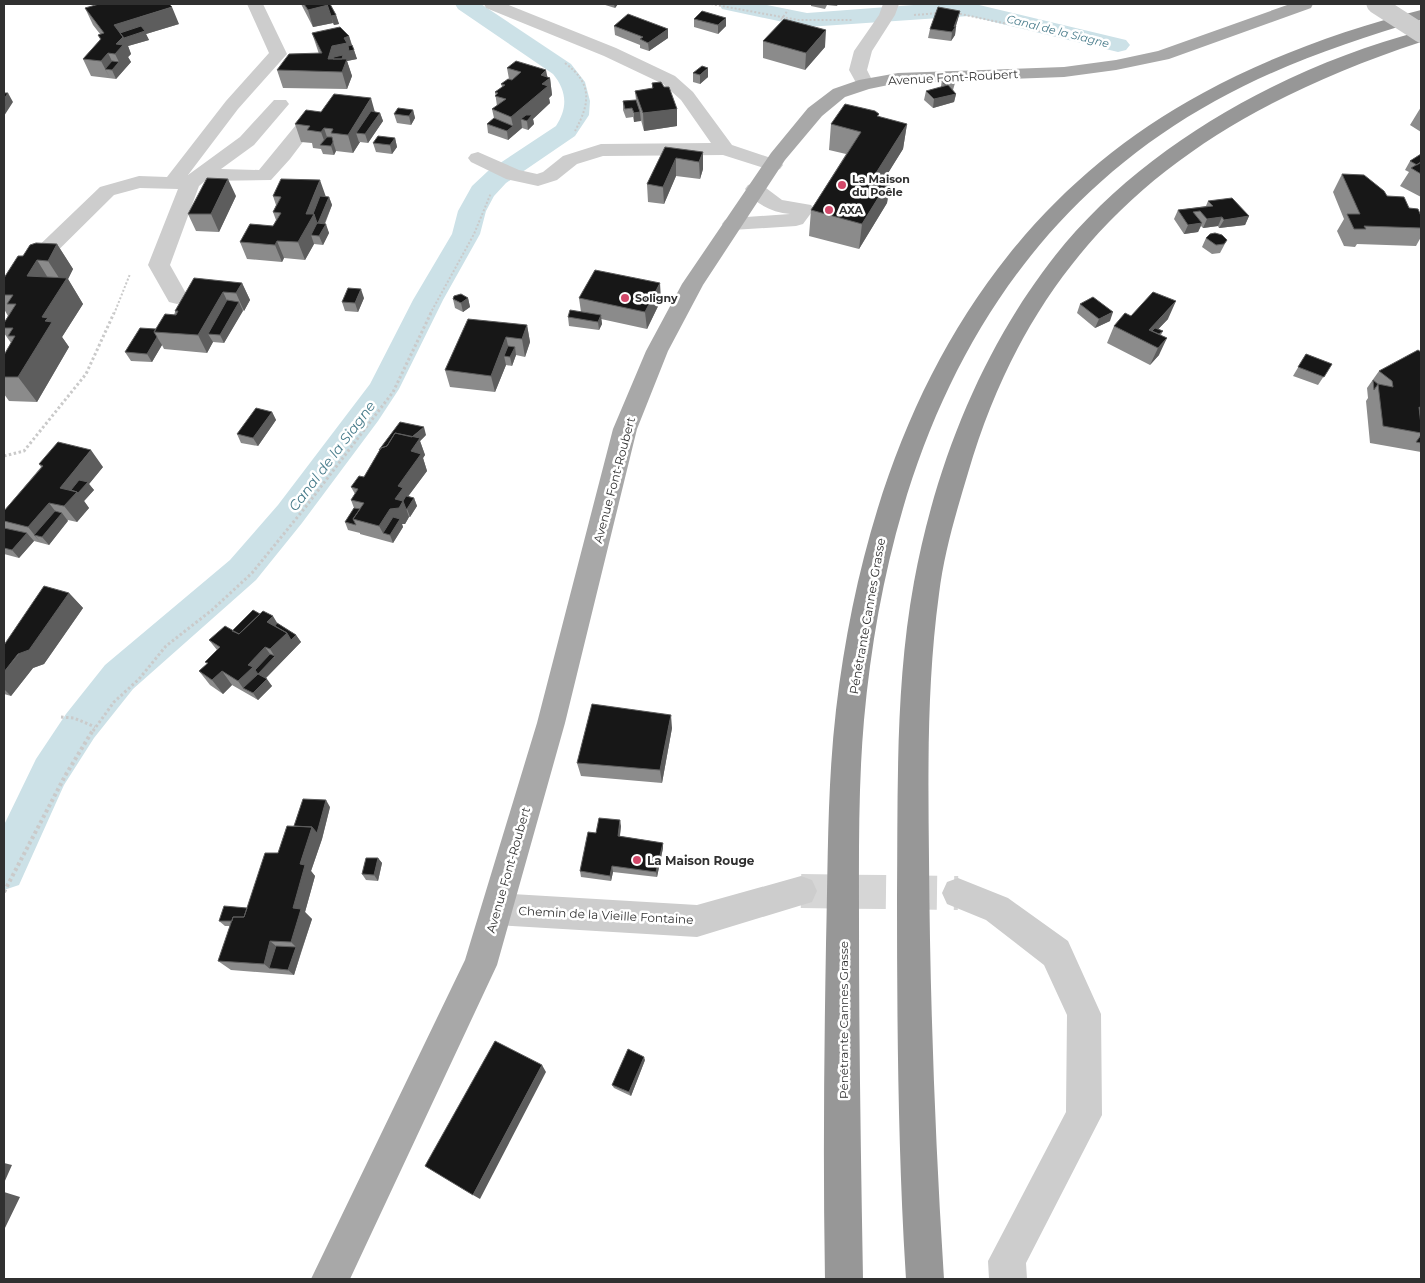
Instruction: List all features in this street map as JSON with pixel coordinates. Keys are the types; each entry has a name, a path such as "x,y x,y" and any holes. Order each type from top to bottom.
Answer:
{"highway":[{"path":"1352,35 1421,8"},
{"name":"Pénétrante Cannes Grasse","path":"844,1279 842,1008 848,737 859,648 879,543 893,495 918,424 943,371 986,296 1030,241 1073,196 1125,152 1182,112 1288,58 1352,35 1421,15"},
{"path":"925,1279 913,1002 913,735 925,592 940,527 971,421 1016,328 1077,244 1110,210 1178,150 1224,119 1272,92 1421,34"},
{"path":"1178,150 1343,79 1421,54"}],"main road":[{"name":"Avenue Font-Roubert","path":"1228,30 1272,4"},
{"name":"Avenue Font-Roubert","path":"330,1279 480,965 551,723 625,429 657,351 693,284 755,189 773,165 814,112 839,93 865,84 898,78 1064,72 1116,65 1163,55 1228,30 1305,4"}],"street":[{"path":"177,297 159,265 188,180 232,104 278,54 255,4"},
{"path":"492,4 610,52 670,80 688,96 725,149"},
{"path":"1376,4 1421,34"},
{"path":"865,84 858,70 863,51 888,11"},
{"path":"188,180 246,141 280,104"},
{"path":"4,291 107,191 139,182 264,176 279,163 290,144 312,118"},
{"path":"478,158 507,171 538,180 550,176 570,160 601,150 725,149 773,165"},
{"path":"732,224 796,220 804,209 776,206 755,189"},
{"name":"Chemin de la Vieille Fontaine","path":"496,909 697,921 801,890"},
{"path":"958,893 998,909 1056,953 1084,1014 1084,1115 1007,1261 1008,1279"}],"path":[{"path":"711,4 809,23 888,11 944,12"},
{"path":"782,19 787,11"},
{"path":"954,13 973,15 1100,44"},
{"path":"559,59 575,69 588,97 585,114 570,137"},
{"path":"4,892 65,776 95,727 114,702 139,679 166,646 212,610 252,573 393,392 437,300 474,234 490,194 503,180 507,171"},
{"path":"4,456 24,451 86,374 130,274"},
{"path":"61,717 74,718 95,727"}],"building":[{"path":"99,4 169,4 172,7 114,25 123,37 116,44 123,45 115,54 108,53 101,61 83,59 101,39 98,35 104,33 85,8"},
{"path":"304,4 327,4 328,5 308,10"},
{"path":"327,4 330,4 336,15 331,16"},
{"path":"938,7 960,11 954,27 956,26 952,32 930,29"},
{"path":"702,11 726,18 718,25 694,19"},
{"path":"628,14 668,29 648,43 640,39 643,37 614,26"},
{"path":"784,19 826,30 806,53 763,41"},
{"path":"141,26 145,31 124,38 120,33"},
{"path":"340,27 349,36 344,38 347,43 332,46 328,59 347,59 342,72 277,70 289,54 322,53 312,33"},
{"path":"352,45 354,50 349,51 348,46"},
{"path":"343,55 342,59 333,59 334,57"},
{"path":"112,61 119,62 112,70 105,69"},
{"path":"516,61 546,70 541,75 550,78 542,84 548,86 511,117 492,109 506,99 495,96 498,93 495,92 505,85 501,84 508,79 512,80 521,72 507,68"},
{"path":"702,66 708,68 700,75 693,73"},
{"path":"942,78 953,78 955,83 944,84"},
{"path":"661,82 664,87 669,87 677,109 643,113 635,91 653,88 652,83"},
{"path":"948,85 956,94 934,99 926,91"},
{"path":"334,94 371,98 348,135 331,133 333,129 324,128 321,132 307,130 310,126 295,124 306,110 321,112"},
{"path":"636,100 640,112 634,113 632,108 625,109 623,101"},
{"path":"845,104 875,111 879,114 877,116 907,124 876,173 891,177 862,224 811,210 861,132 831,124"},
{"path":"398,108 413,110 409,116 394,114"},
{"path":"371,111 380,113 365,134 356,133"},
{"path":"526,115 532,115 527,121 521,119"},
{"path":"494,118 513,126 507,131 487,124"},
{"path":"378,136 395,138 390,145 373,143"},
{"path":"327,137 332,137 333,142 331,146 320,145"},
{"path":"665,147 703,152 699,162 676,158 663,187 647,184"},
{"path":"1421,154 1421,162 1417,165 1410,161"},
{"path":"1421,162 1421,174 1411,168"},
{"path":"1342,174 1364,175 1384,191 1387,196 1404,197 1409,208 1418,209 1421,216 1421,228 1364,226 1366,229 1354,229 1347,214 1360,214"},
{"path":"207,178 228,179 211,214 188,214"},
{"path":"281,179 320,180 306,214 314,214 298,242 277,241 275,245 240,242 250,224 273,226 281,213 273,212 281,197 273,196"},
{"path":"320,196 329,197 317,223 313,214"},
{"path":"1232,198 1249,216 1224,220 1222,217 1207,219 1200,211 1193,212 1202,223 1188,225 1178,210 1213,206 1208,201"},
{"path":"317,223 326,224 319,236 311,235"},
{"path":"1210,234 1222,235 1227,240 1224,244 1216,245 1206,238"},
{"path":"36,243 57,244 48,261 37,260 27,276 67,278 42,317 48,318 45,321 52,322 18,377 4,377 4,355 15,336 8,336 13,328 4,328 4,323 16,304 7,304 13,295 4,295 4,278 18,256 23,256 30,245"},
{"path":"595,270 660,283 645,312 579,298"},
{"path":"194,278 242,283 236,293 223,292 198,335 154,332 165,314 176,315 178,311 175,311"},
{"path":"348,288 361,289 355,303 342,302"},
{"path":"1153,292 1176,301 1149,330 1167,338 1158,348 1114,326 1125,313 1131,316"},
{"path":"461,294 468,298 461,303 453,299 454,296"},
{"path":"1093,297 1113,312 1099,319 1080,304"},
{"path":"227,300 239,302 220,335 208,334"},
{"path":"570,310 601,315 598,322 568,317"},
{"path":"468,319 527,325 522,339 506,337 491,376 445,370"},
{"path":"140,328 156,329 154,332 157,337 147,354 125,352"},
{"path":"1155,328 1163,331 1159,334 1152,331"},
{"path":"508,346 515,347 510,357 504,356"},
{"path":"1418,350 1421,352 1421,408 1419,407 1421,433 1383,426 1378,384 1393,387 1392,381 1379,371"},
{"path":"1306,354 1332,364 1324,377 1298,367"},
{"path":"1373,380 1378,384 1374,390"},
{"path":"256,408 272,412 253,438 237,434"},
{"path":"400,422 424,427 412,437 395,433 387,446 379,450"},
{"path":"395,433 420,438 411,451 421,454 398,486 403,488 395,499 403,501 399,508 390,509 379,526 353,519 364,503 351,500 358,489 351,487 359,476 364,477 381,448 387,446"},
{"path":"1421,435 1421,443 1416,442"},
{"path":"58,442 91,450 60,488 77,492 64,506 49,503 28,527 4,521 4,511 43,466 39,464"},
{"path":"79,480 88,482 78,493 71,490"},
{"path":"406,496 414,498 407,509 403,501"},
{"path":"354,508 360,509 353,519 356,525 345,522"},
{"path":"55,511 62,513 42,537 34,535"},
{"path":"393,517 400,519 390,535 383,533"},
{"path":"4,528 27,533 12,550 4,548"},
{"path":"44,586 69,593 29,650 18,654 4,672 4,645"},
{"path":"253,610 260,614 239,634 232,631"},
{"path":"263,611 273,616 267,622 287,633 270,649 265,647 248,665 253,667 238,681 222,671 212,680 199,671 208,663 205,662 220,647 209,640 225,626 239,634"},
{"path":"277,623 296,635 291,640 287,633 275,626"},
{"path":"270,654 275,656 258,674 255,670"},
{"path":"258,674 267,679 253,693 243,688"},
{"path":"592,704 671,715 660,770 577,763"},
{"path":"303,799 326,800 317,833 312,827 294,826"},
{"path":"599,818 620,820 618,836 663,843 656,872 612,866 610,876 580,871 588,832 596,833"},
{"path":"287,826 312,827 300,864 305,865 293,908 301,909 291,942 270,941 264,964 218,961 233,917 244,917 265,853 278,853"},
{"path":"366,858 378,858 374,875 362,874"},
{"path":"224,906 247,908 244,917 233,917 232,921 219,921"},
{"path":"276,946 296,947 288,970 269,968"},
{"path":"495,1041 542,1065 473,1195 425,1166"},
{"path":"628,1049 644,1057 629,1092 612,1085"}],"waterway":[{"name":"Canal de la Siagne","path":"4,870 50,772 80,726 119,677 243,570 290,514 367,413 383,389 428,300 466,234 472,211 482,192 497,177 566,131 576,115 578,101 573,82 562,69 466,4"},
{"name":"Canal de la Siagne","path":"730,4 807,20 969,9 1118,45"}],"tunnel":[{"path":"801,891 958,893"}],"place":[{"name":"La Maison du Poêle","path":"842,185"},
{"name":"AXA","path":"829,210"},
{"name":"Soligny","path":"625,298"},
{"name":"La Maison Rouge","path":"637,860"}]}
